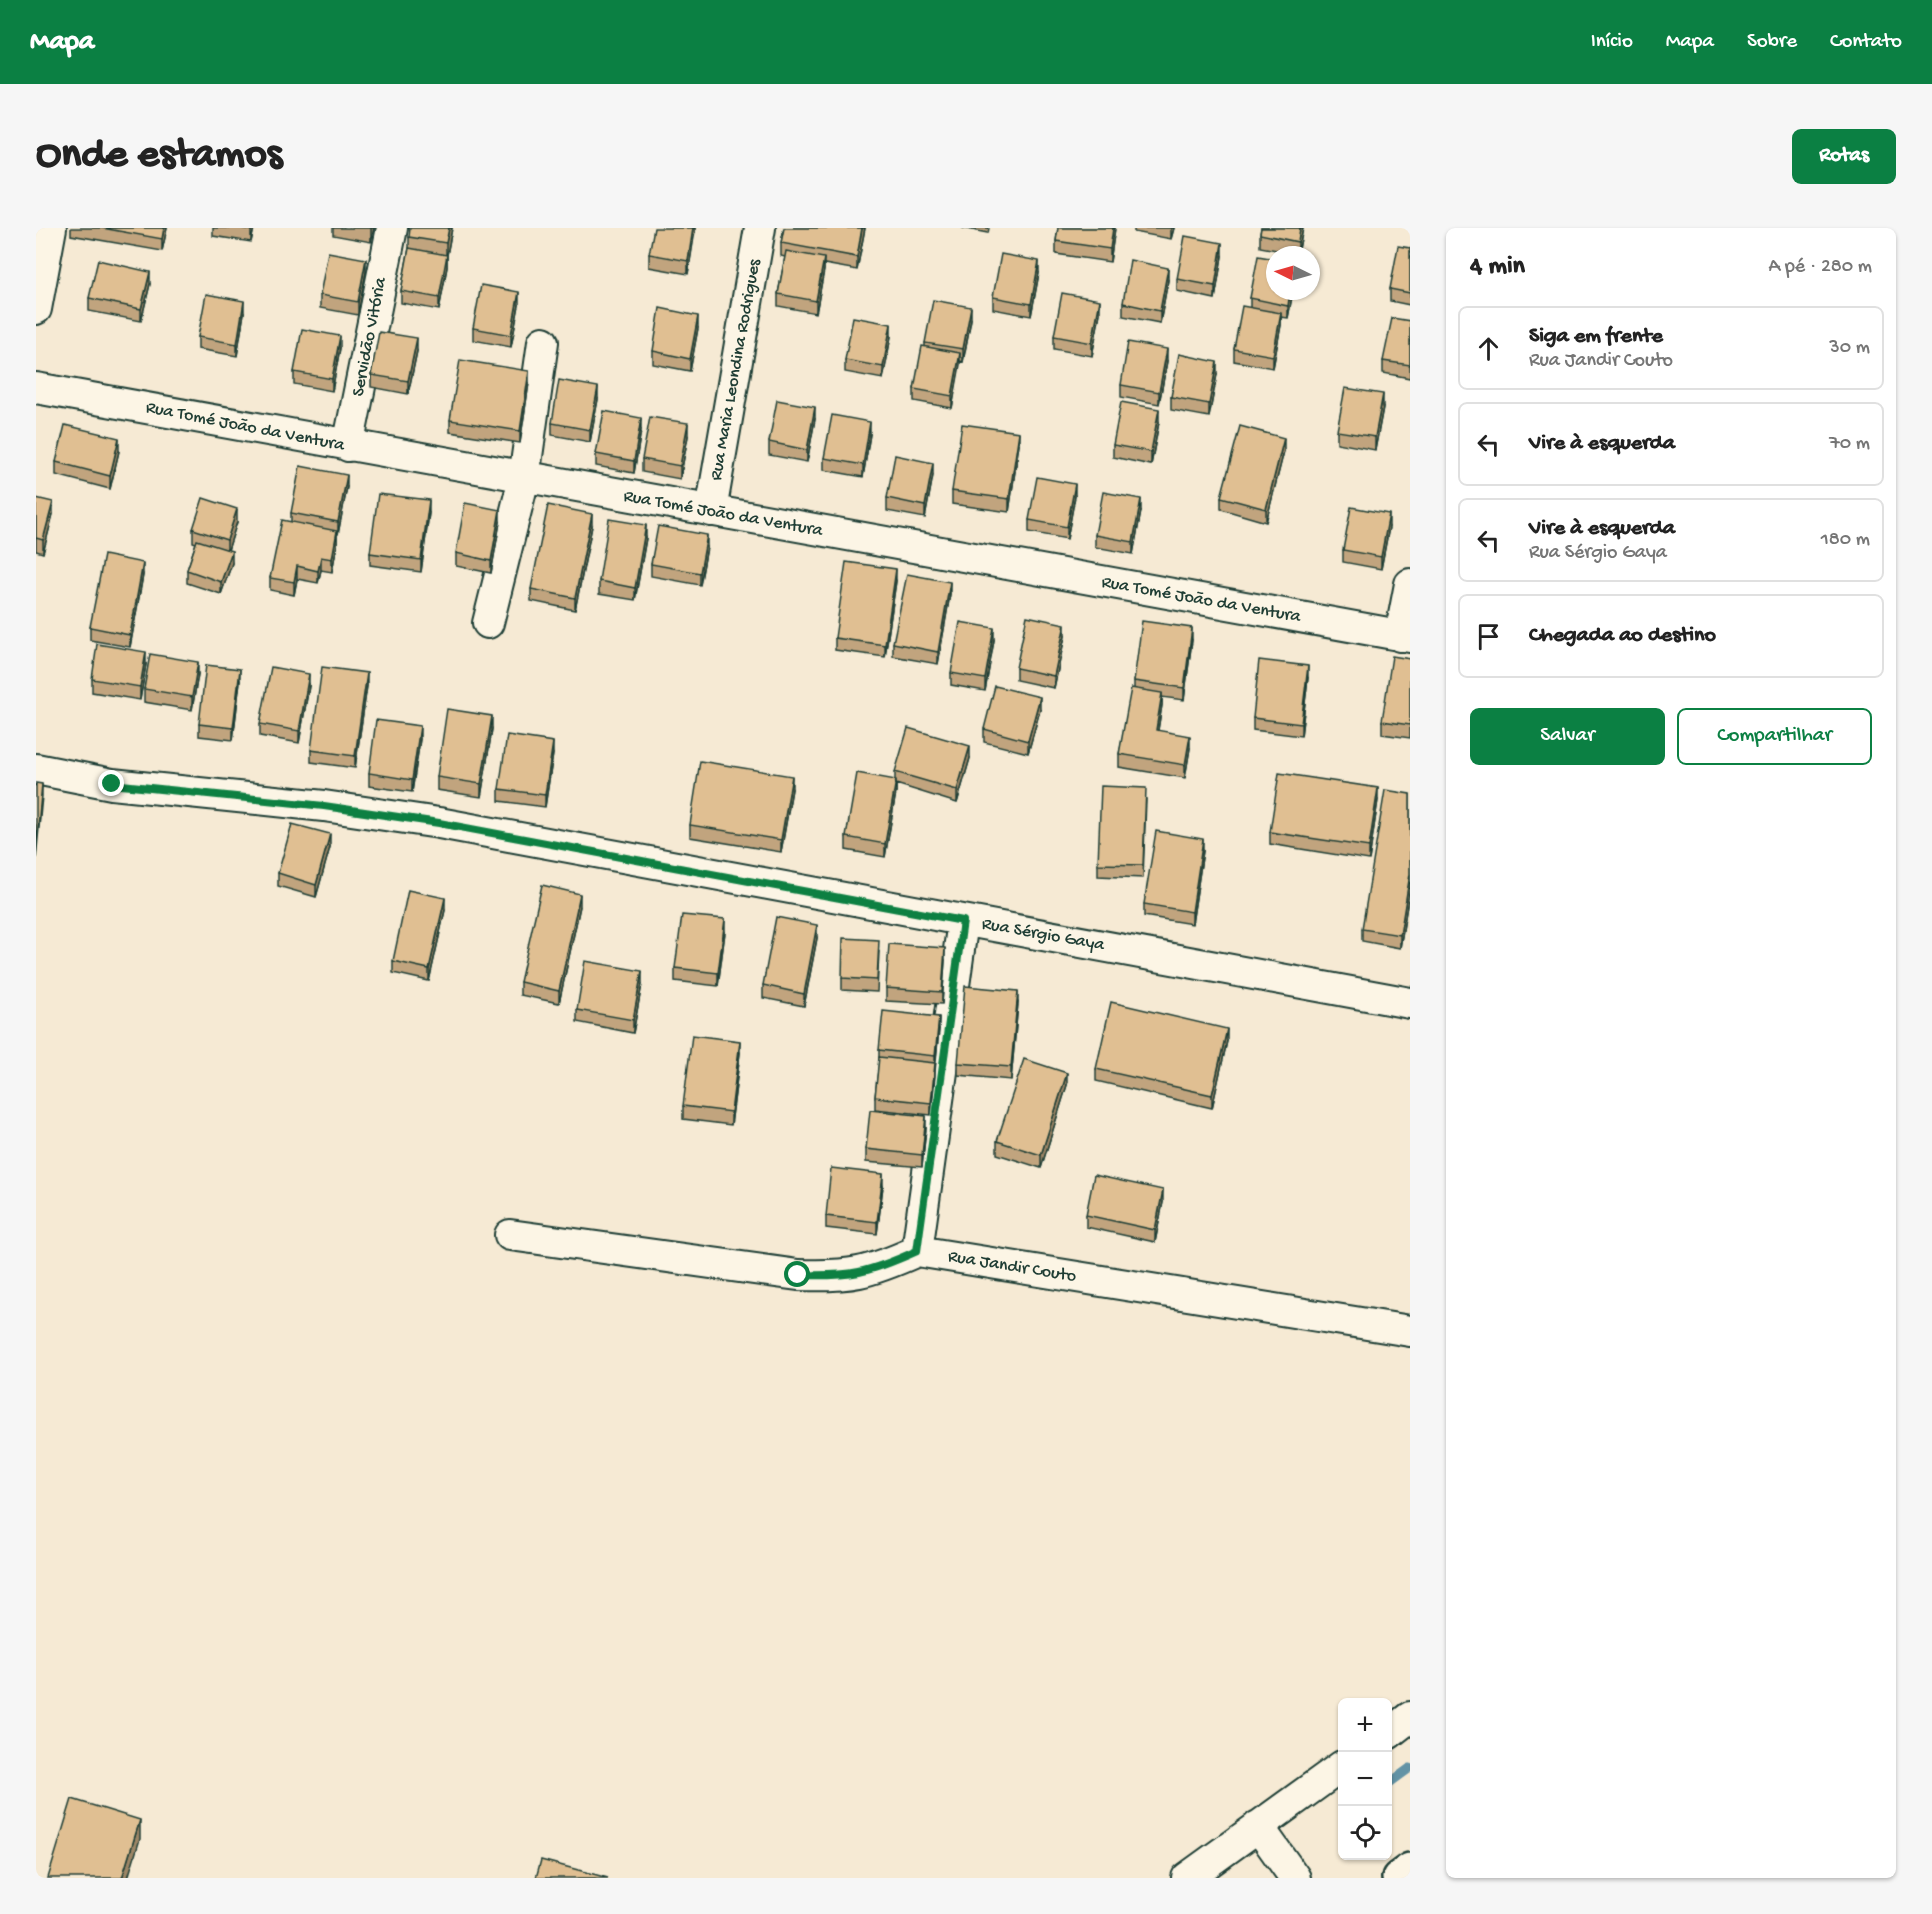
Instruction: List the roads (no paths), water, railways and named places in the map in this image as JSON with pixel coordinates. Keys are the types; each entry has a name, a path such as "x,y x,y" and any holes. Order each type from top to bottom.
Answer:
{"highway":[{"path":"1400,1878 1410,1870"}],"street":[{"path":"36,309 51,228"},
{"name":"Servidão Vitória","path":"348,446 392,228"},
{"name":"Rua Maria Leondina Rodrigues","path":"711,511 760,228"},
{"path":"488,623 524,478 543,342"},
{"name":"Rua Tomé João da Ventura","path":"36,388 1405,636"},
{"path":"1405,636 1410,584"},
{"name":"Rua Sérgio Gaya","path":"36,769 112,784 324,806 439,823 1410,1003"},
{"path":"510,1235 818,1276 839,1276 874,1270 917,1251 963,921"},
{"name":"Rua Jandir Couto","path":"917,1251 1410,1332"},
{"path":"1392,1731 1410,1717"},
{"path":"1187,1878 1338,1769"},
{"path":"1258,1826 1295,1878"}],"waterway":[{"path":"1392,1781 1410,1768"}]}
